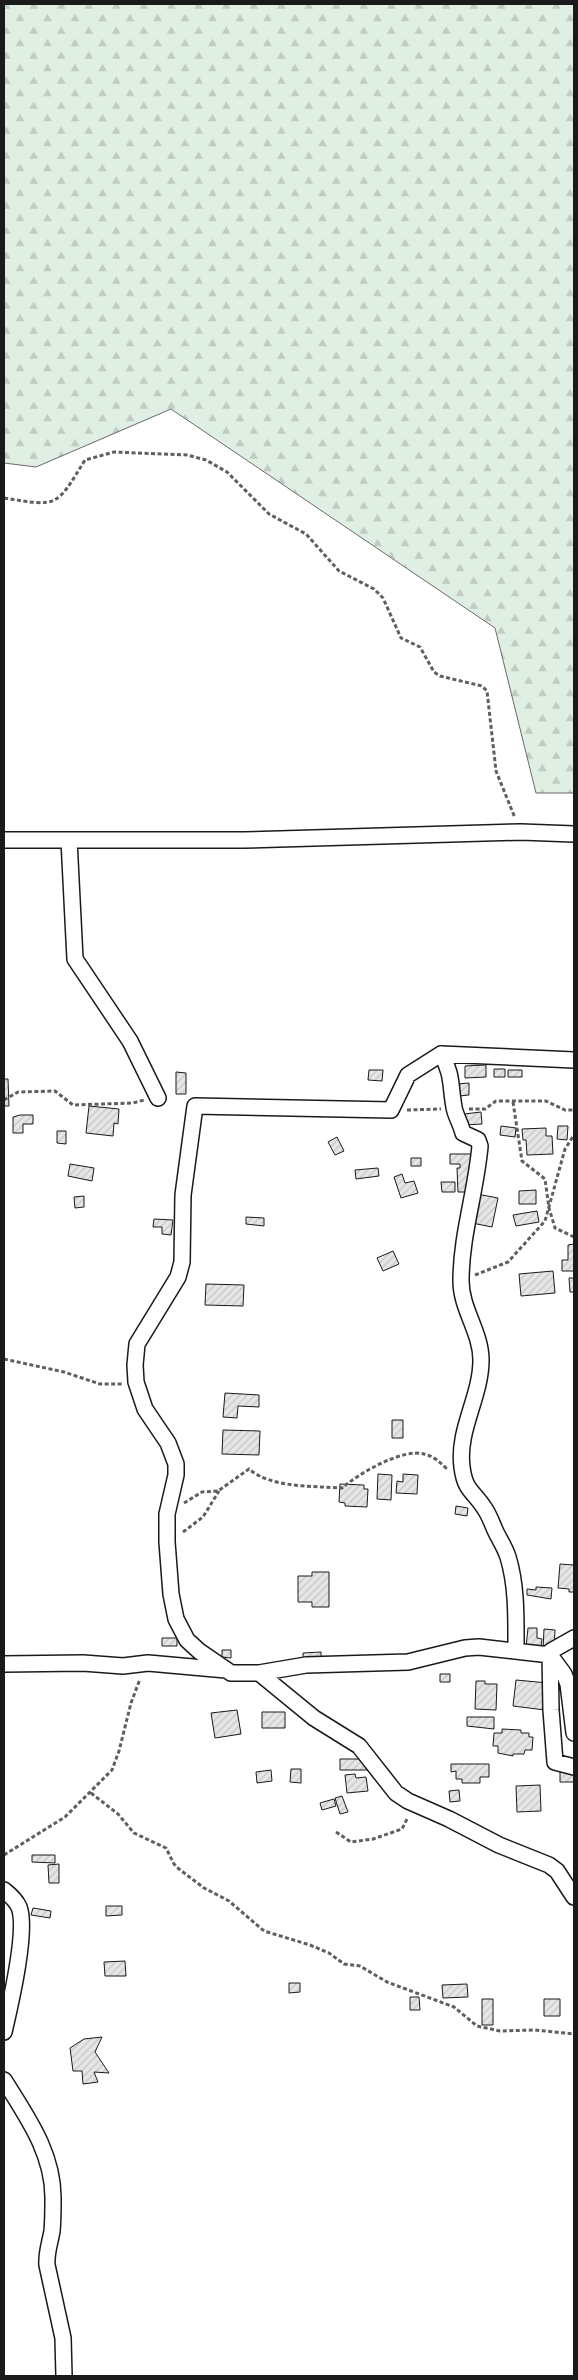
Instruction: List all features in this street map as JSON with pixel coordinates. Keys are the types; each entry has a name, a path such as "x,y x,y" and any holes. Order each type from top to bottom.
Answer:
{"street":[{"path":"4,840 244,840 521,832 574,834"},
{"path":"69,840 76,959 130,1041 158,1098"},
{"path":"574,1060 442,1054 408,1075 391,1110 195,1106 183,1194 182,1262 178,1277 138,1344 136,1382 145,1409 173,1451 176,1475 168,1504 167,1542 171,1594 176,1619 187,1640 199,1651 231,1673 259,1673 306,1666 408,1662 465,1648 486,1647 550,1655 564,1674 572,1692 574,1733"},
{"path":"442,1054 453,1084 454,1108 460,1119 463,1133 478,1140 480,1146 465,1227 460,1281 467,1314 479,1341 481,1360 475,1397 466,1422 462,1447 462,1467 468,1490 485,1509 508,1556 516,1620 516,1651"},
{"path":"574,1638 551,1651 550,1655 551,1710 555,1762 574,1767"},
{"path":"4,1664 84,1663 123,1666 148,1663 228,1670"},
{"path":"259,1673 314,1718 366,1752 396,1793 499,1845 549,1865 557,1871 574,1897"},
{"path":"4,1890 18,1904 21,1921 16,1983 4,2032"},
{"path":"4,2080 38,2134 51,2175 53,2197 52,2230 46,2256 63,2338 64,2376"}],"path":[{"path":"4,498 37,503 54,502 64,493 85,460 114,452 187,455 206,460 226,472 269,514 306,534 339,571 374,589 383,598 401,638 420,647 434,672 440,676 482,686 487,691 496,771 521,832"},
{"path":"4,1100 18,1092 55,1091 73,1105 133,1102 158,1098"},
{"path":"391,1110 485,1109 496,1101 546,1101 565,1110 574,1110"},
{"path":"513,1102 522,1160 545,1179 549,1208 555,1228 574,1237"},
{"path":"460,1281 508,1262 545,1221 565,1149 574,1135"},
{"path":"4,1358 64,1372 100,1384 136,1382"},
{"path":"167,1542 195,1524 203,1516 221,1489 249,1469 258,1477 342,1488 357,1475 411,1453 423,1454 438,1460 450,1472"},
{"path":"168,1504 188,1502 200,1493 221,1489"},
{"path":"4,1855 65,1817 112,1770 120,1752 135,1691 148,1663"},
{"path":"91,1793 118,1814 134,1833 166,1848 174,1864 179,1869 204,1888 229,1901 264,1931 310,1946 329,1954 344,1964 362,1967 387,1982 454,2007 477,2026 500,2031 535,2030 574,2034"},
{"path":"336,1832 351,1842 373,1839 402,1829 411,1802"}],"green space":[{"path":"4,4 574,4 574,793 536,793 495,628 171,409 36,467 4,463"}],"building":[{"path":"486,1065 486,1077 465,1078 465,1066"},
{"path":"494,1069 505,1069 505,1077 494,1077"},
{"path":"369,1070 383,1070 382,1081 368,1080"},
{"path":"508,1070 522,1070 522,1077 508,1077"},
{"path":"176,1072 186,1073 186,1094 176,1094"},
{"path":"4,1079 8,1079 9,1106 4,1106"},
{"path":"469,1083 469,1095 459,1096 458,1084"},
{"path":"89,1106 119,1109 118,1124 114,1123 113,1136 86,1133"},
{"path":"481,1112 482,1124 465,1125 464,1114"},
{"path":"33,1115 33,1124 23,1124 23,1133 13,1133 13,1117"},
{"path":"501,1126 516,1128 515,1137 500,1135"},
{"path":"558,1126 568,1126 567,1140 557,1139"},
{"path":"546,1128 546,1136 552,1136 553,1154 527,1155 526,1140 523,1140 522,1129"},
{"path":"57,1131 66,1131 66,1144 57,1143"},
{"path":"337,1137 344,1151 335,1155 328,1142"},
{"path":"450,1154 471,1154 472,1192 458,1192 457,1168 460,1168 460,1164 450,1164"},
{"path":"411,1158 421,1158 421,1166 411,1166"},
{"path":"70,1164 94,1168 92,1181 68,1176"},
{"path":"378,1168 379,1176 356,1179 355,1170"},
{"path":"402,1174 405,1183 414,1181 418,1193 401,1198 394,1177"},
{"path":"441,1182 455,1182 455,1192 442,1192"},
{"path":"536,1190 536,1204 519,1204 519,1191"},
{"path":"477,1194 498,1198 492,1227 472,1223"},
{"path":"84,1196 84,1207 75,1208 74,1197"},
{"path":"537,1211 539,1222 516,1226 513,1215"},
{"path":"246,1217 264,1218 264,1226 246,1224"},
{"path":"154,1219 173,1220 171,1235 162,1234 162,1227 153,1227"},
{"path":"574,1244 574,1271 562,1271 562,1260 568,1260 568,1245"},
{"path":"393,1251 399,1264 383,1271 377,1258"},
{"path":"553,1271 555,1293 521,1296 519,1274"},
{"path":"569,1278 574,1278 574,1292 570,1292"},
{"path":"206,1284 244,1285 243,1306 205,1305"},
{"path":"225,1393 259,1395 259,1407 238,1406 237,1418 223,1417"},
{"path":"392,1420 403,1420 403,1438 392,1438"},
{"path":"223,1430 260,1431 259,1455 222,1454"},
{"path":"378,1474 392,1475 391,1500 377,1499"},
{"path":"403,1474 418,1475 417,1494 396,1493 397,1481 403,1482"},
{"path":"340,1484 364,1485 364,1489 368,1489 367,1507 345,1506 345,1503 339,1502"},
{"path":"456,1506 468,1508 467,1516 455,1514"},
{"path":"560,1564 574,1565 574,1592 569,1592 569,1589 558,1588"},
{"path":"312,1572 329,1572 329,1607 312,1607 312,1602 298,1602 298,1576 312,1576"},
{"path":"536,1587 552,1588 551,1599 527,1595 527,1589 536,1590"},
{"path":"528,1628 537,1628 537,1638 542,1639 541,1648 526,1647"},
{"path":"544,1629 555,1630 554,1650 543,1650"},
{"path":"162,1638 177,1638 177,1646 162,1646"},
{"path":"222,1650 231,1650 231,1658 222,1657"},
{"path":"321,1652 321,1663 303,1664 303,1653"},
{"path":"440,1674 450,1674 450,1682 440,1682"},
{"path":"516,1680 548,1683 545,1710 513,1706"},
{"path":"476,1681 485,1681 485,1684 497,1684 496,1710 475,1709"},
{"path":"237,1710 241,1734 215,1738 211,1713"},
{"path":"262,1712 285,1712 285,1728 262,1728"},
{"path":"467,1717 494,1717 494,1729 467,1726"},
{"path":"502,1729 521,1730 521,1733 529,1733 529,1737 533,1737 532,1750 525,1750 524,1754 513,1754 513,1756 498,1753 498,1746 493,1746 494,1733 502,1733"},
{"path":"340,1759 373,1759 373,1770 340,1770"},
{"path":"451,1764 489,1764 489,1777 480,1777 480,1783 462,1783 462,1779 456,1779 456,1771 451,1772"},
{"path":"291,1769 301,1769 301,1783 290,1782"},
{"path":"271,1770 272,1781 257,1783 256,1772"},
{"path":"560,1770 574,1770 574,1782 560,1782"},
{"path":"355,1774 356,1778 366,1777 368,1791 347,1793 345,1775"},
{"path":"540,1785 541,1811 517,1812 516,1786"},
{"path":"459,1790 460,1801 450,1802 449,1791"},
{"path":"342,1796 348,1812 340,1814 335,1798"},
{"path":"334,1799 336,1806 322,1810 320,1803"},
{"path":"32,1855 55,1855 55,1863 32,1862"},
{"path":"59,1864 59,1883 49,1883 48,1865"},
{"path":"106,1906 122,1906 122,1915 106,1916"},
{"path":"33,1908 51,1911 50,1918 31,1915"},
{"path":"125,1961 126,1976 105,1976 104,1962"},
{"path":"289,1983 300,1983 300,1992 289,1993"},
{"path":"467,1984 468,1997 443,1998 442,1985"},
{"path":"410,1997 419,1997 420,2010 410,2010"},
{"path":"482,1999 493,1999 493,2025 482,2025"},
{"path":"544,1999 560,1999 560,2016 544,2016"},
{"path":"102,2037 95,2052 109,2073 94,2072 98,2082 83,2084 82,2071 73,2071 70,2048 84,2039"}]}
